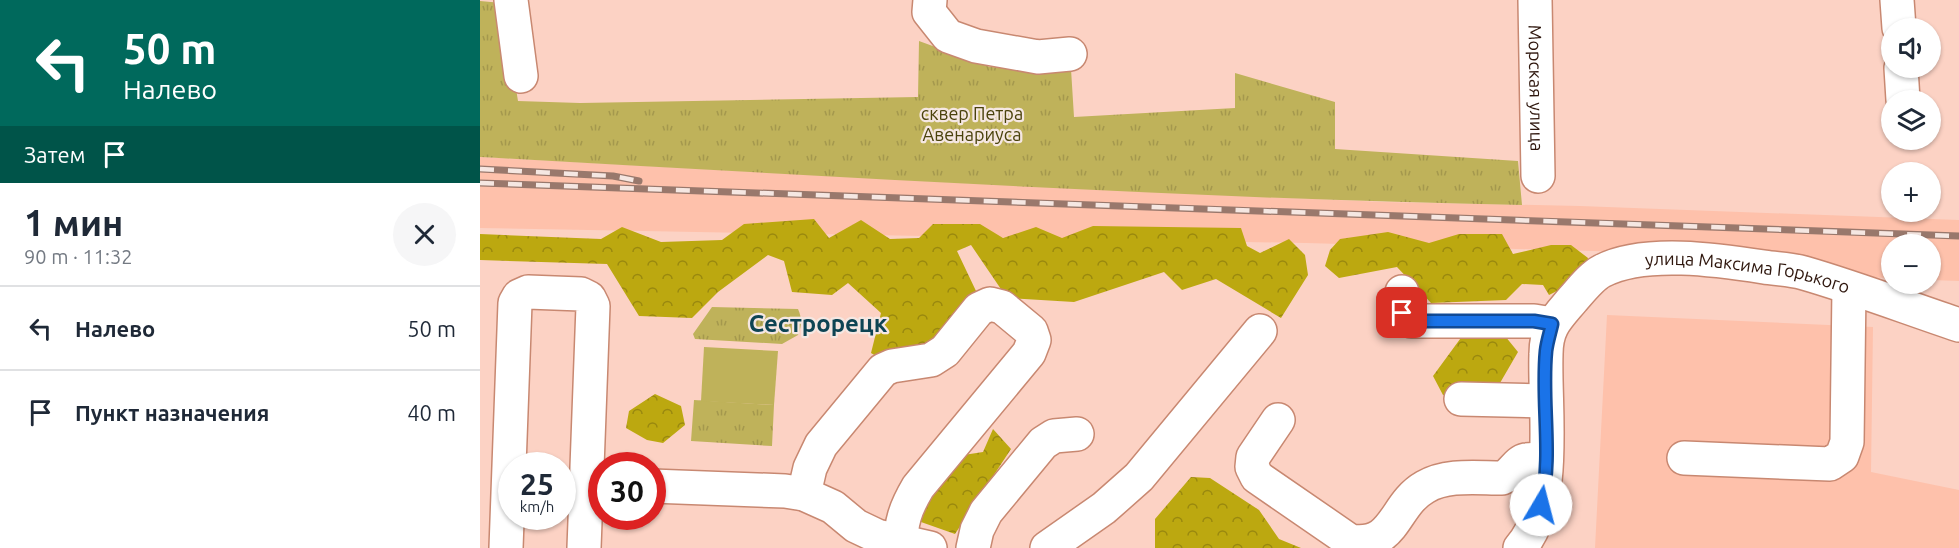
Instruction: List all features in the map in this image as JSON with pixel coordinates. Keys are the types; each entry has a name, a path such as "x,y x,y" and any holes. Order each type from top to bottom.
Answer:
{"street":[{"path":"511,0 521,75"},
{"path":"930,0 929,12 948,36 976,46 1038,57 1070,54"},
{"name":"Морская улица","path":"1535,0 1538,176"},
{"path":"1897,0 1898,18"},
{"name":"улица Максима Горького","path":"1552,324 1580,291 1601,271 1634,261 1672,258 1738,263 1802,272 1959,325"},
{"path":"1684,458 1830,464 1842,456 1847,442 1850,288"},
{"path":"506,548 515,303 519,296 528,292 581,294 589,298 592,306 594,452"},
{"path":"1402,292 1402,313 1411,321 1534,321 1552,324 1546,351 1544,493 1538,517 1528,539 1520,548"},
{"path":"804,494 810,468 821,445 883,370 892,366 931,360 945,351 979,309 990,304 1002,307 1030,331 1034,340 1029,353 918,487 907,505 902,523 910,546"},
{"path":"1047,548 1104,508 1139,477 1260,331"},
{"path":"1461,399 1546,401"},
{"path":"1278,420 1253,457 1252,467 1257,477 1350,541 1362,544 1388,542 1413,496 1426,486 1448,478 1502,478 1510,475 1518,464 1525,460 1546,460"},
{"path":"973,548 977,530 986,512 1043,443 1054,436 1077,434"},
{"path":"666,487 785,491 804,494 833,507 856,526 877,536 910,546"},
{"path":"584,548 588,522"}],"shaded area":[{"path":"480,157 963,183 1383,202 1580,206 1881,217 1881,222 1959,220 1959,281 1941,280 1941,234 1881,234 1881,278 1855,277 1663,253 1306,243 480,228"},
{"path":"1607,315 1873,327 1871,472 1959,490 1959,548 1595,548"}],"green space":[{"name":"сквер Петра Авенариуса","path":"480,1 502,3 518,101 580,103 918,97 919,41 990,67 1071,69 1074,117 1235,108 1235,73 1335,102 1335,149 1518,161 1522,205 1131,192 480,157"},
{"path":"814,219 829,238 861,220 890,239 919,238 933,224 980,224 1003,238 1036,227 1062,238 1093,226 1241,228 1247,246 1260,253 1289,239 1305,255 1308,275 1281,318 1216,279 1182,290 1164,272 1074,302 1007,298 971,245 957,251 976,291 935,344 881,359 871,353 881,313 848,283 832,295 792,292 784,261 768,255 718,292 692,318 639,316 607,264 480,260 480,234 601,239 622,227 661,242 722,240 744,224"},
{"path":"1388,232 1429,243 1459,234 1502,234 1513,254 1551,245 1571,245 1588,258 1583,278 1549,295 1543,285 1522,284 1506,300 1431,303 1397,267 1339,278 1325,266 1330,250 1340,239"},
{"path":"712,307 798,309 801,319 800,328 798,335 782,344 695,339 693,334"},
{"path":"1463,335 1505,336 1518,352 1493,395 1443,395 1433,376"},
{"path":"704,347 778,351 774,405 701,401"},
{"path":"655,394 681,406 685,425 663,443 647,440 626,428 629,411"},
{"path":"694,400 774,405 772,446 691,441"},
{"path":"993,429 1011,449 955,534 921,522 920,501 957,456 983,452"},
{"path":"1191,477 1210,478 1259,510 1279,539 1301,548 1155,548 1155,519"}],"railway":[{"path":"480,169 613,176 639,181"},
{"path":"480,183 1959,236"}],"district":[{"name":"Сестрорецк","path":"818,323"}],"route":[{"path":"1402,313 1411,321 1534,321 1552,324 1546,351 1546,460 1541,505"}]}
